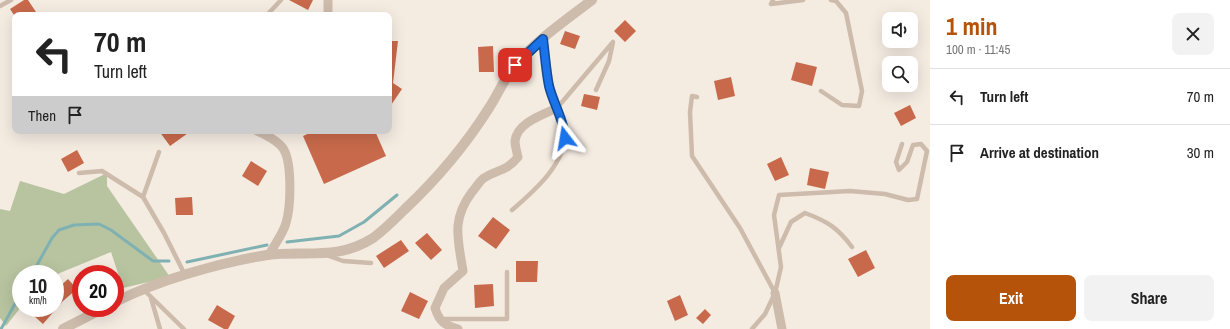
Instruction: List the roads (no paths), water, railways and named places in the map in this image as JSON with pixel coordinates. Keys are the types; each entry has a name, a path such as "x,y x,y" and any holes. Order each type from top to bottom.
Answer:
{"street":[{"path":"328,0 328,12"},
{"path":"124,299 146,293 186,276 222,264 269,255 326,254 353,248 373,238 428,188 452,162 489,109 515,65 543,39 592,0"},
{"path":"458,329 446,325 438,319 435,308 444,288 463,271 456,227 461,209 484,178 500,172 512,165 518,158 515,141 520,130 537,117 556,108 549,85 543,39"},
{"path":"264,134 284,149 289,166 286,222 269,255"},
{"path":"776,293 782,329"},
{"path":"63,329 86,317"}],"lane":[{"path":"0,6 11,0"},
{"path":"270,12 281,0"},
{"path":"773,0 771,4 803,0"},
{"path":"821,91 842,106 858,106 862,91 846,13 836,1 831,0"},
{"path":"512,210 533,192 560,154 565,138 565,129 556,108 613,42 609,61 596,90"},
{"path":"697,97 692,96 690,112 692,156 740,228 776,293"},
{"path":"752,329 765,314 776,293 781,268 774,215 779,195 850,191 885,194 908,200 917,199 921,186 927,151 921,144 913,146 907,162 899,170 896,162 902,144"},
{"path":"143,198 159,152"},
{"path":"79,173 102,171 143,198 164,232 186,276"},
{"path":"779,248 791,222 805,213 824,220 842,234 852,246"},
{"path":"326,254 343,261 371,263"},
{"path":"438,319 507,319 508,272"},
{"path":"146,293 160,329"},
{"path":"146,293 184,329"}],"waterway":[{"path":"287,242 339,236 364,222 397,195"},
{"path":"37,265 52,238 59,230 74,225 99,224 111,230 153,261 169,261"},
{"path":"187,262 267,245"},
{"path":"1,329 12,309"}]}
